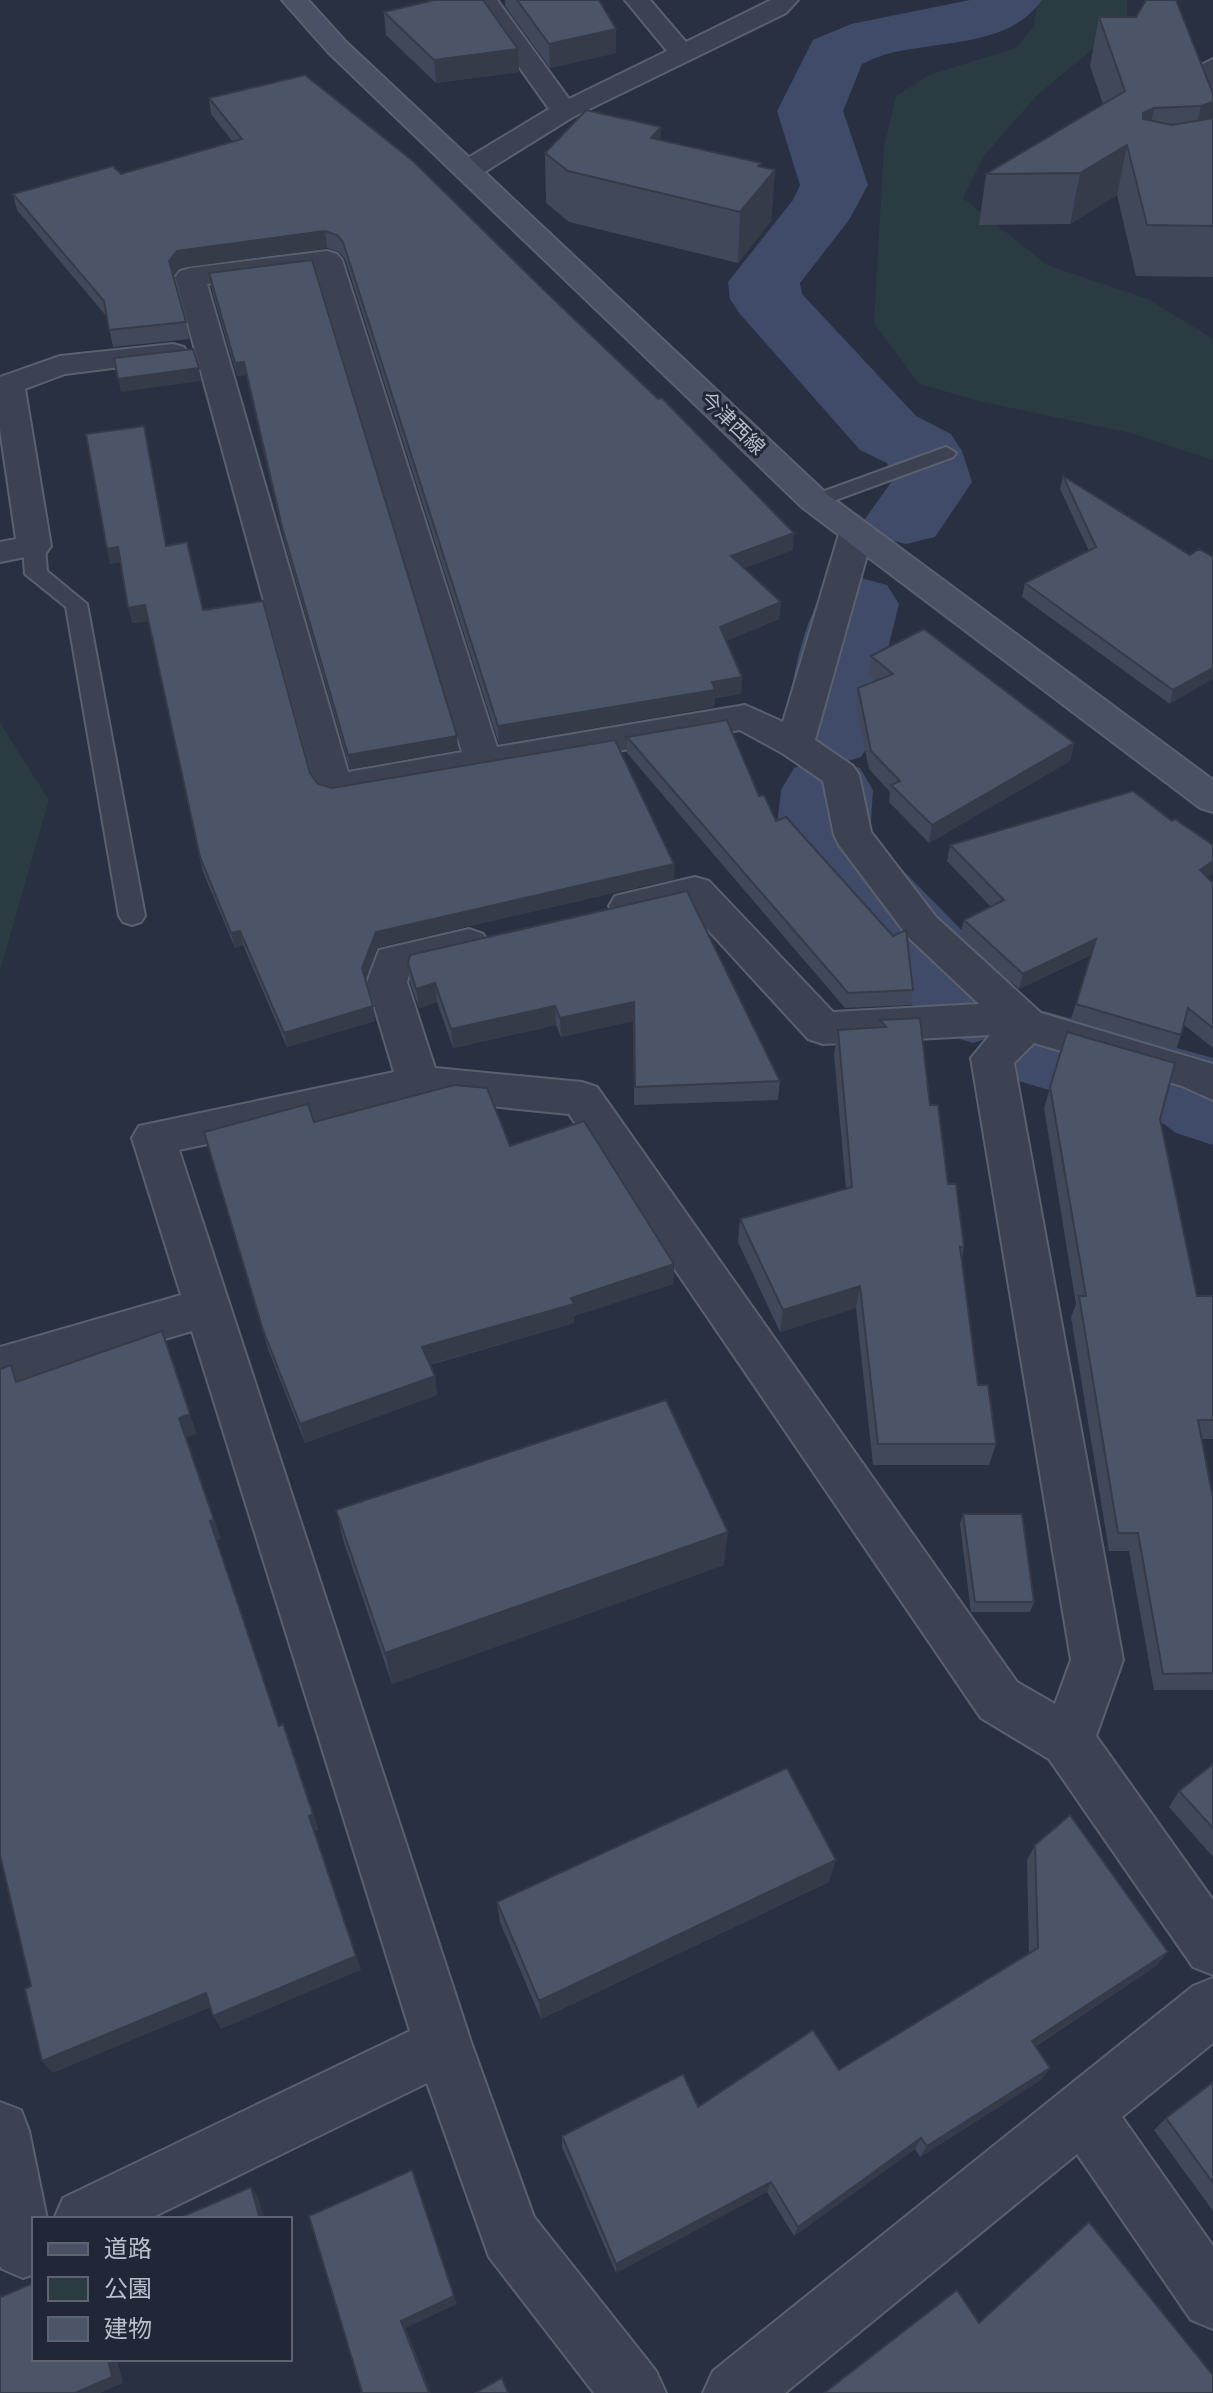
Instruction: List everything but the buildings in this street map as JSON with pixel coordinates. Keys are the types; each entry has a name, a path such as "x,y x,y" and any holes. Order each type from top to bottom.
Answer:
{"street":[{"name":"今津西線","path":"294,0 337,47 815,501 1213,799"},
{"path":"484,0 564,111"},
{"path":"637,0 681,52"},
{"path":"468,170 564,111 777,8 786,0"},
{"path":"483,760 327,260 190,277 334,787 745,717 795,744 840,775 853,835 922,927 1023,1021"},
{"path":"0,552 34,546 4,386 60,365 210,349"},
{"path":"795,744 856,534"},
{"path":"590,915 695,891 823,1028 1023,1021 1196,1074 1213,1084"},
{"path":"419,1083 387,982 393,961 499,937"},
{"path":"1023,1021 992,1058 1097,1660 1068,1741"},
{"path":"634,2393 510,2236 443,2045 154,1138 419,1083 582,1099 999,1700 1068,1741 1213,1947"},
{"path":"0,1367 208,1307"},
{"path":"735,2393 1213,2006"},
{"path":"88,2217 443,2045"},
{"path":"1082,2111 1213,2298"},
{"path":"0,2131 19,2250"}],"lane":[{"path":"1213,64 1205,67 1206,87 1213,105"},
{"path":"815,501 946,453"},
{"path":"34,546 36,574 76,604 132,916"}],"green space":[{"path":"1038,0 1127,0 1127,21 1037,95 984,156 963,198 1047,265 1148,299 1213,339 1213,460 1131,433 983,402 919,384 874,323 884,147 896,96 929,75 1016,48 1034,26"},
{"path":"0,723 49,800 0,971"}],"waterway":[{"path":"906,519 932,482 923,451 888,433 766,299 764,282 825,205 834,185 810,111 835,53 873,37 984,18 1011,0"},
{"path":"829,736 837,677 857,604"},
{"path":"827,790 822,843 828,853 973,1005"},
{"path":"1044,1050 1198,1094 1213,1104"}]}
